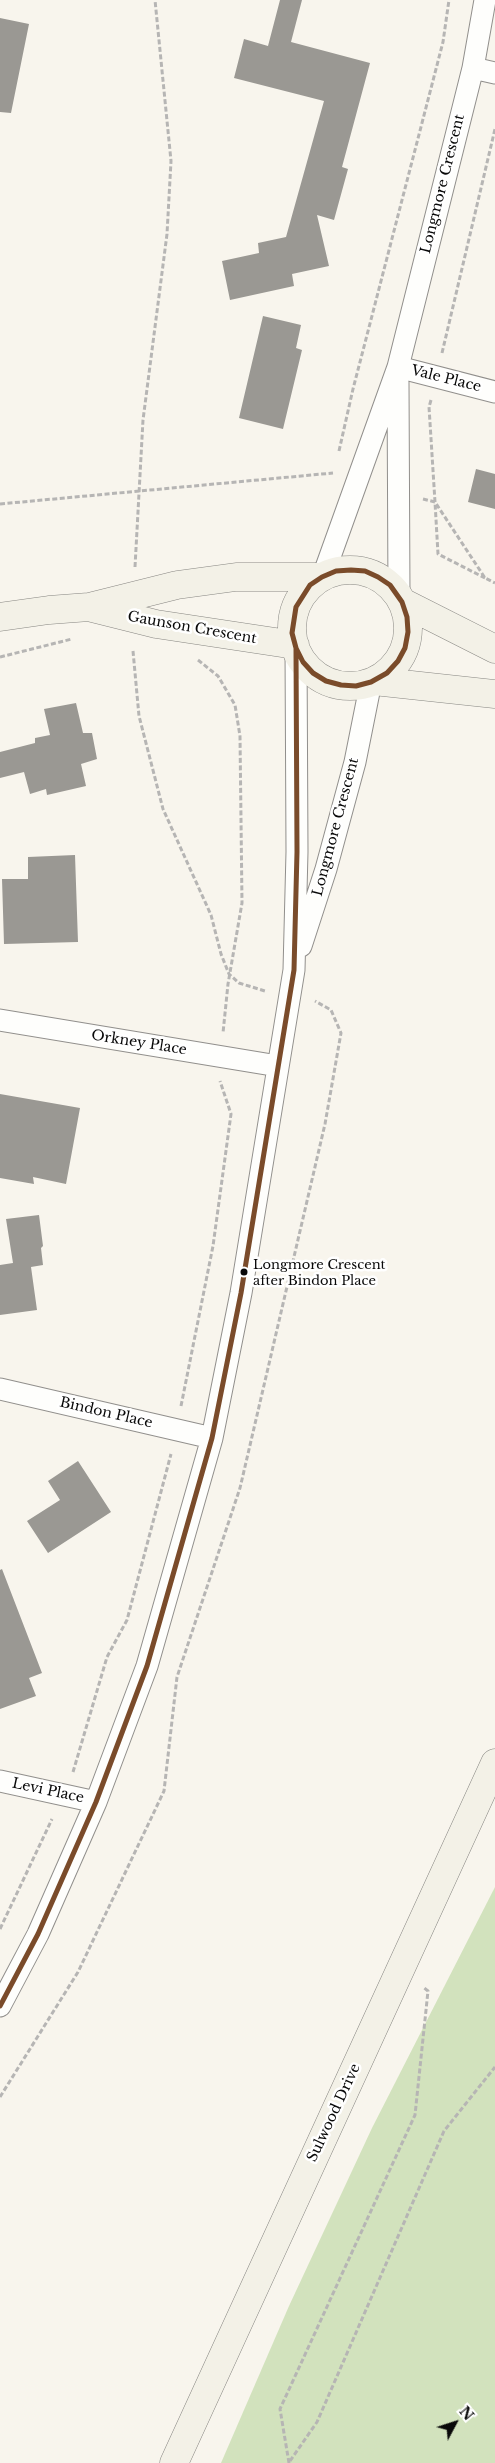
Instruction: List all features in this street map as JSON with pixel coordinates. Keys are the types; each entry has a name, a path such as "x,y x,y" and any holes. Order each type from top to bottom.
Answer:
{"street":[{"name":"Longmore Crescent","path":"322,577 398,367 472,68 485,0"},
{"path":"472,68 495,73"},
{"name":"Longmore Crescent","path":"398,367 401,599"},
{"name":"Vale Place","path":"398,367 495,392"},
{"path":"336,571 365,571 390,585 401,599 408,617 405,648 398,661 387,673 372,682 356,686 326,681 313,673 303,662 295,647 292,633 296,607 306,590 322,577 336,571"},
{"name":"Gaunson Crescent","path":"0,617 89,607 177,585 236,577 322,577"},
{"path":"401,599 495,649"},
{"name":"Gaunson Crescent","path":"89,607 156,624 295,647"},
{"name":"Longmore Crescent","path":"0,2006 38,1934 96,1802 147,1666 212,1438 241,1293 294,970 297,852 295,647"},
{"name":"Longmore Crescent","path":"294,970 326,869 348,789 372,682"},
{"path":"372,682 495,694"},
{"name":"Orkney Place","path":"0,1020 278,1066"},
{"name":"Bindon Place","path":"0,1389 212,1438"},
{"name":"Sulwood Drive","path":"174,2463 495,1763"},
{"name":"Levi Place","path":"0,1781 96,1802"}],"path":[{"path":"134,569 143,420 167,234 171,161 155,0"},
{"path":"338,454 353,389 443,42 449,0"},
{"path":"495,130 429,407 438,554 495,583"},
{"path":"0,504 334,473 336,464"},
{"path":"435,502 485,578"},
{"path":"0,656 77,638"},
{"path":"133,651 140,716 162,809 211,915 221,954 230,974 239,984 290,998"},
{"path":"192,655 218,676 235,705 240,736 242,903 222,1037"},
{"path":"180,1412 213,1246 231,1114 218,1076"},
{"path":"74,1769 108,1658 127,1620 170,1458"},
{"path":"0,1929 54,1813"},
{"path":"289,2462 280,2409 415,2114 428,1991 400,1970"},
{"path":"289,2462 317,2422 444,2131 495,2067"}],"green space":[{"path":"495,1887 495,2463 221,2463 289,2306 372,2128"}],"building":[{"path":"280,0 302,0 291,42 370,63 342,167 348,169 334,220 317,215 329,266 292,274 294,286 230,300 222,261 259,253 258,243 286,237 324,101 234,78 244,39 268,46"},
{"path":"0,18 29,24 11,113 0,112"},
{"path":"263,316 301,325 296,348 302,350 283,429 239,418"},
{"path":"476,469 495,474 495,509 468,502"},
{"path":"76,703 83,733 92,733 97,759 81,764 86,786 47,795 46,789 30,794 24,772 0,778 0,752 35,743 35,738 50,735 44,709"},
{"path":"75,855 78,942 4,944 2,879 28,879 28,857"},
{"path":"0,1094 80,1108 66,1184 33,1177 34,1184 0,1178"},
{"path":"39,1215 43,1246 41,1248 43,1265 31,1267 37,1310 0,1315 0,1265 13,1263 6,1219"},
{"path":"78,1461 111,1512 48,1553 27,1521 60,1500 48,1481"},
{"path":"2,1569 42,1673 29,1678 36,1696 0,1709 0,1570"}],"transit line":[{"path":"0,2006 38,1934 96,1802 147,1666 212,1438 241,1293 294,970 297,852 296,648 292,633 296,607 310,585 336,571 351,570 365,571 378,577 390,585 402,602 407,617 408,632 405,648 398,661 387,673 371,682 356,686 326,681 313,673 303,662 296,648"}],"place":[{"name":"Longmore Crescent after Bindon Place","path":"244,1272"}]}
